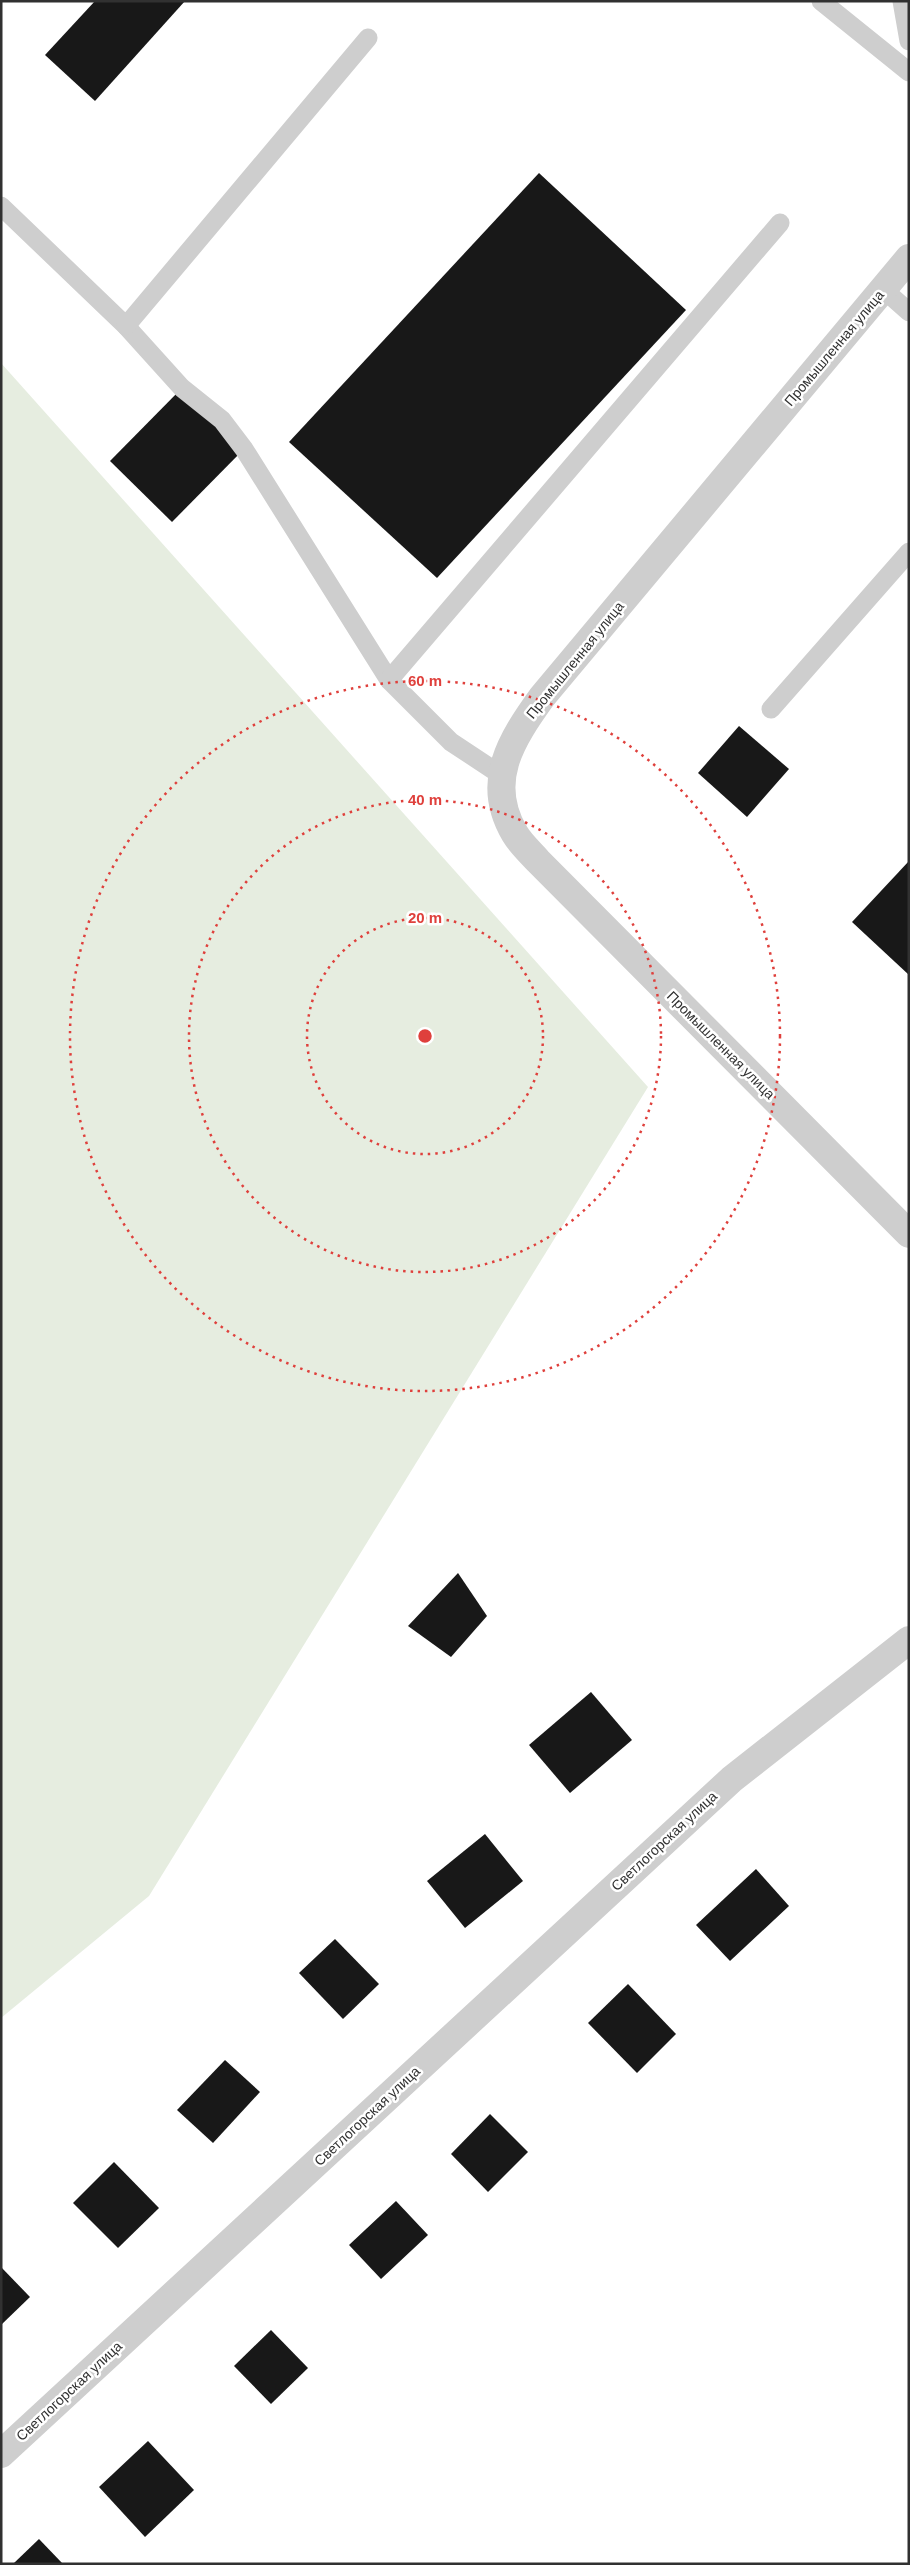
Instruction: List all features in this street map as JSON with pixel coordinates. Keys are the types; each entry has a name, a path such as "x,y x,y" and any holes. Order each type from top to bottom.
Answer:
{"street":[{"name":"Промышленная улица","path":"909,258 542,697 522,726 500,775 502,804 516,834 538,861 909,1234"},
{"name":"Светлогорская улица","path":"1,2454 732,1778 909,1640"}],"lane":[{"path":"821,1 909,72"},
{"path":"902,1 909,41"},
{"path":"126,326 368,38"},
{"path":"1,206 126,326 182,388 222,420 244,449 389,680 451,742 500,775"},
{"path":"389,680 780,223"},
{"path":"883,289 909,312"},
{"path":"771,709 909,552"}],"shaded area":[{"path":"1,363 648,1087 149,1896 1,2018"}],"building":[{"path":"95,1 185,1 95,101 45,55"},
{"path":"539,173 686,310 437,578 289,442"},
{"path":"182,388 244,449 172,522 110,461"},
{"path":"739,726 789,769 747,817 698,773"},
{"path":"909,861 909,975 852,922"},
{"path":"458,1573 487,1616 451,1657 408,1626"},
{"path":"591,1692 632,1740 570,1793 529,1745"},
{"path":"485,1834 523,1881 465,1928 427,1881"},
{"path":"756,1869 789,1906 730,1961 696,1925"},
{"path":"335,1939 379,1984 343,2019 299,1973"},
{"path":"628,1984 676,2034 637,2073 588,2023"},
{"path":"225,2060 260,2092 213,2143 177,2110"},
{"path":"490,2114 528,2152 488,2192 451,2154"},
{"path":"114,2162 159,2208 118,2248 73,2203"},
{"path":"396,2201 428,2235 381,2279 349,2245"},
{"path":"1,2267 30,2297 1,2325"},
{"path":"271,2330 308,2368 271,2404 234,2366"},
{"path":"148,2441 194,2490 145,2537 99,2487"},
{"path":"39,2539 63,2564 13,2564"}]}
